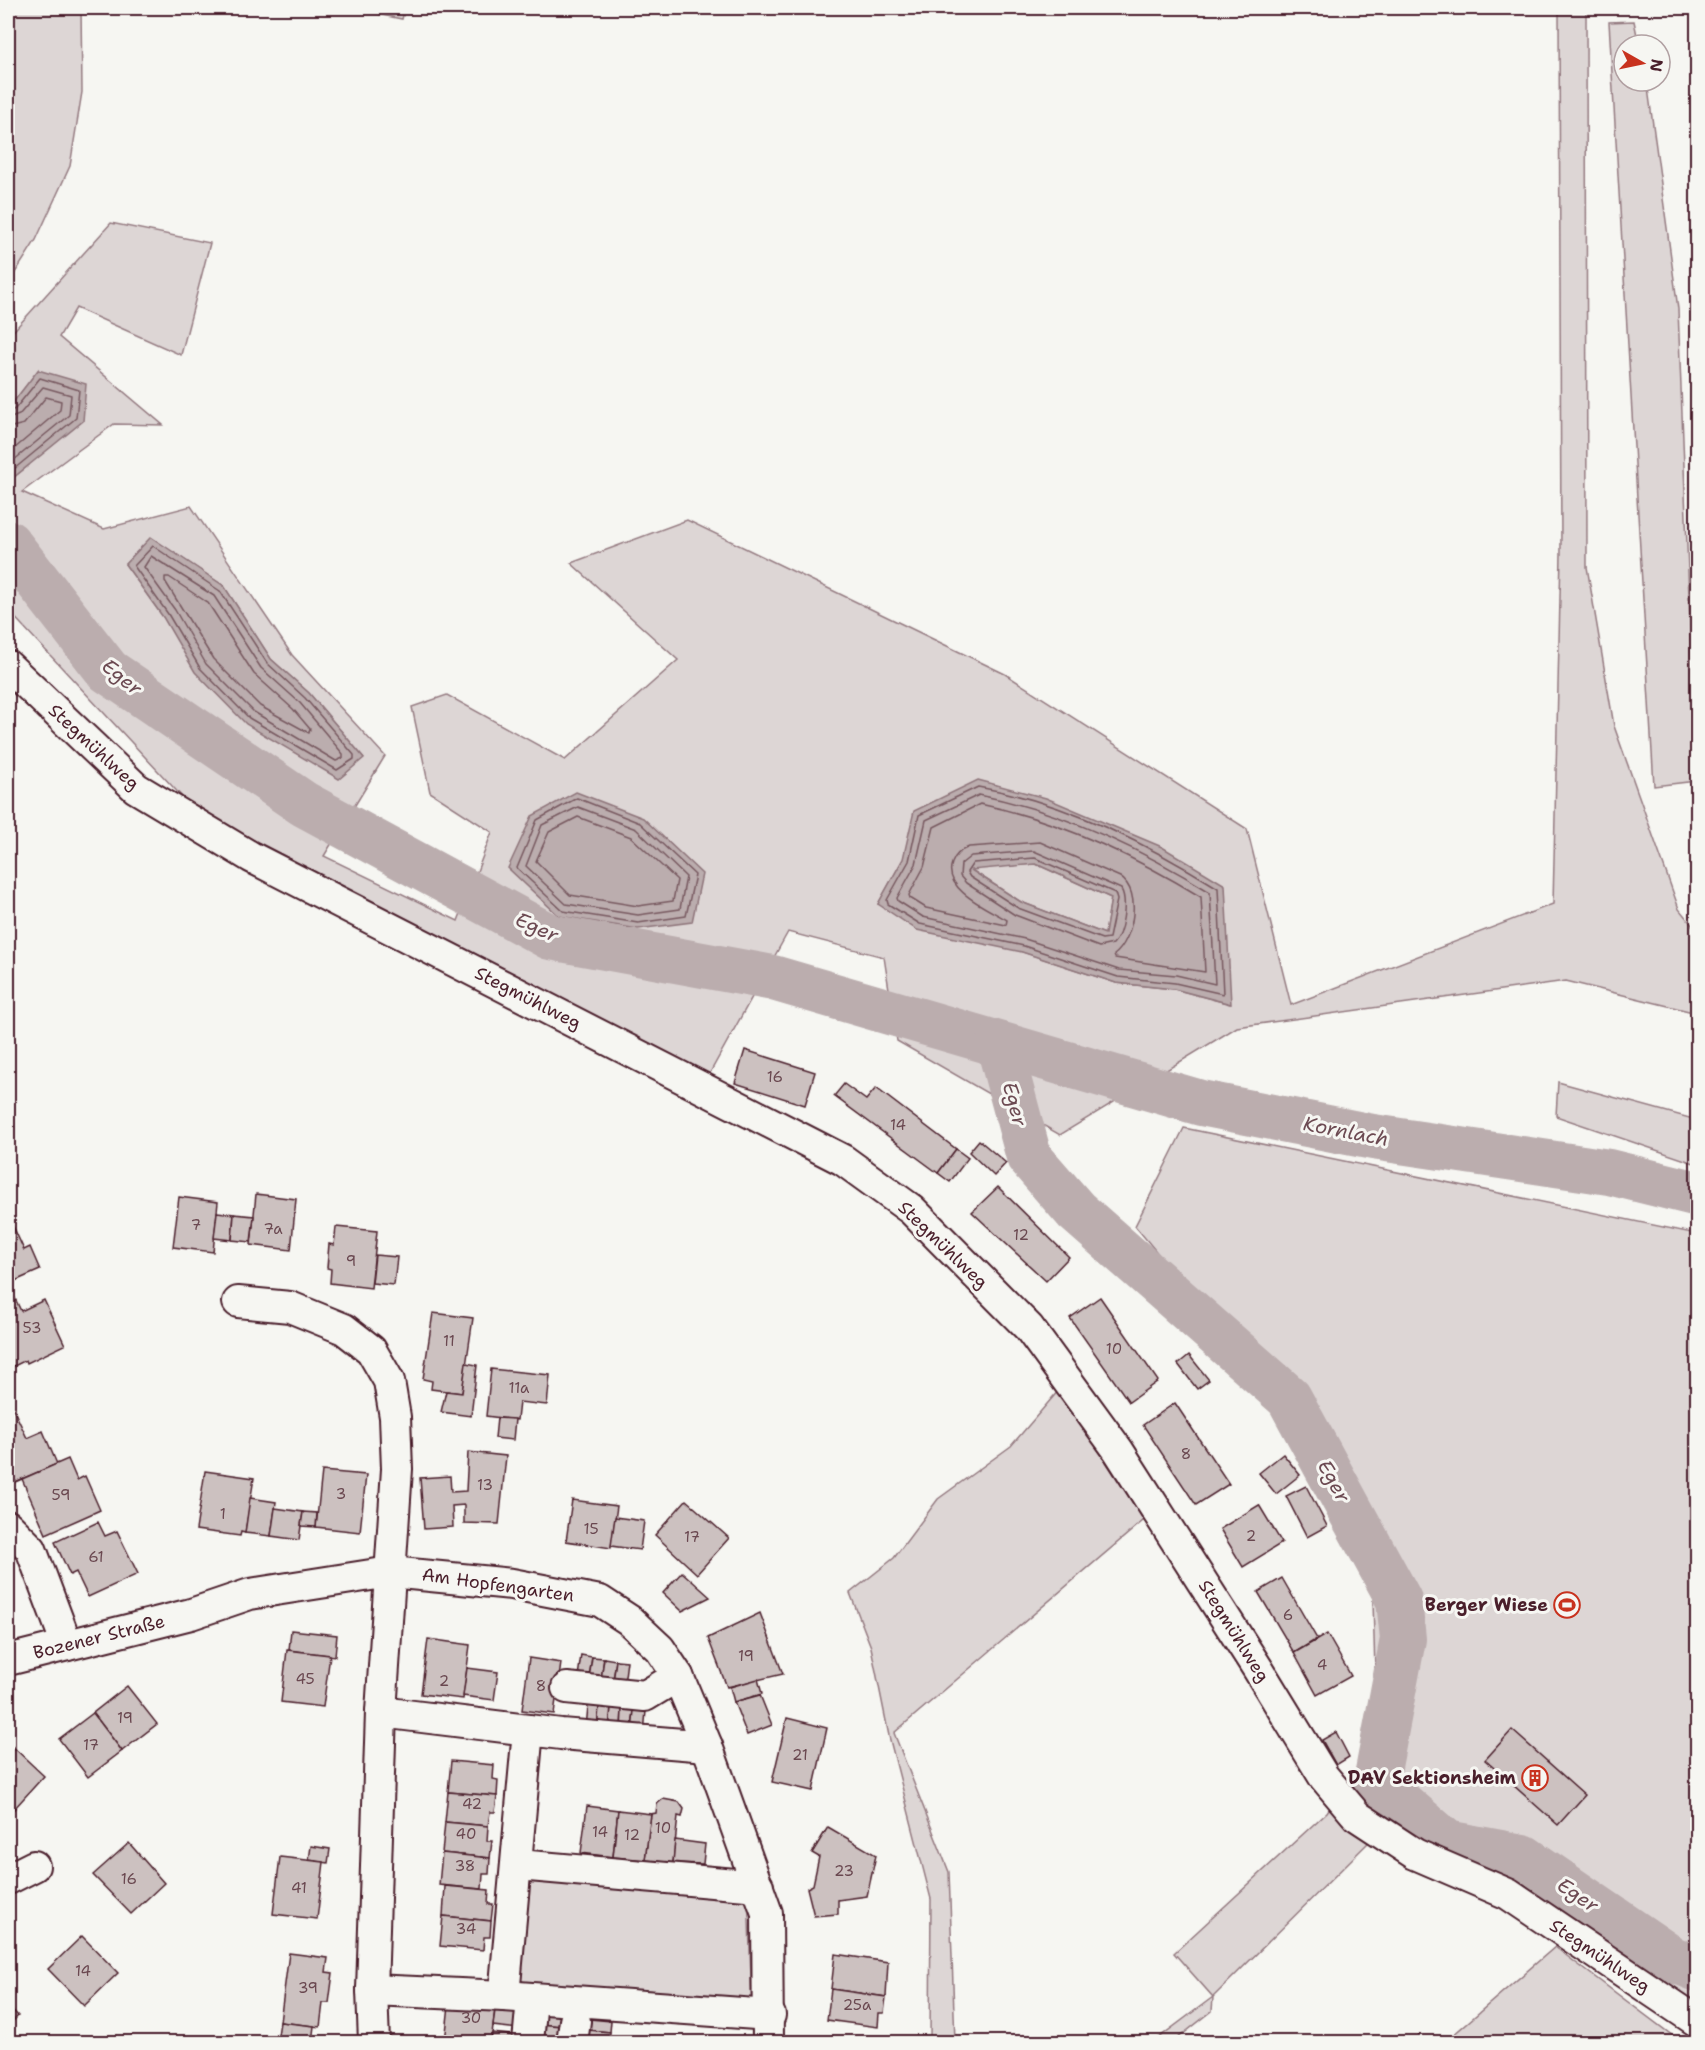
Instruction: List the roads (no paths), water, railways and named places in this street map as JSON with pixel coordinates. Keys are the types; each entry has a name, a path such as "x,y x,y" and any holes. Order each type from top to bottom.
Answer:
{"street":[{"name":"Stegmühlweg","path":"8,666 136,788 232,846 843,1160 912,1210 1036,1337 1118,1450 1324,1777 1357,1816 1415,1854 1508,1894 1698,2022"},
{"path":"238,1302 290,1307 344,1329 371,1350 389,1381 395,1417 397,1469 381,1712 372,1990 374,2043"},
{"path":"8,1526 31,1549 67,1645"},
{"name":"Am Hopfengarten","path":"191,1614 250,1594 390,1572 512,1584 600,1601 629,1620 660,1649 678,1677 707,1746 767,1913 769,2029 518,1997 372,1990"},
{"name":"Bozener Straße","path":"8,1660 191,1614"},
{"path":"567,1688 645,1696 678,1677"},
{"path":"381,1712 528,1730 707,1746"},
{"path":"528,1730 518,1865 518,1997 528,2043"},
{"path":"518,1865 758,1886"},
{"path":"8,1879 34,1866"}],"water":[{"path":"38,370 86,384 83,421 8,482 8,409"},
{"path":"151,537 224,586 271,659 309,693 364,758 339,779 246,724 195,672 163,617 125,564"},
{"path":"978,780 1046,798 1162,847 1225,885 1231,1004 1174,989 1116,983 1022,952 917,930 878,904 903,859 914,811","holes":["1036,864 1111,898 1105,934 1021,902 971,870"]},
{"path":"576,792 643,818 702,874 692,922 638,929 559,916 508,868 532,816"}],"waterway":[{"name":"Eger","path":"8,543 108,671 304,804 550,937 773,978 1201,1103 1373,1137 1609,1172 1698,1194"},
{"name":"Eger","path":"999,1045 1029,1157 1076,1211 1289,1398 1399,1600 1403,1639 1376,1782 1447,1843 1523,1857 1672,1959 1698,1969"}],"place":[{"name":"Berger Wiese","path":"1567,1605"},
{"name":"DAV Sektionsheim","path":"1535,1778"}],"water label":[{"name":"Kornlach","path":"1346,1131"}]}
